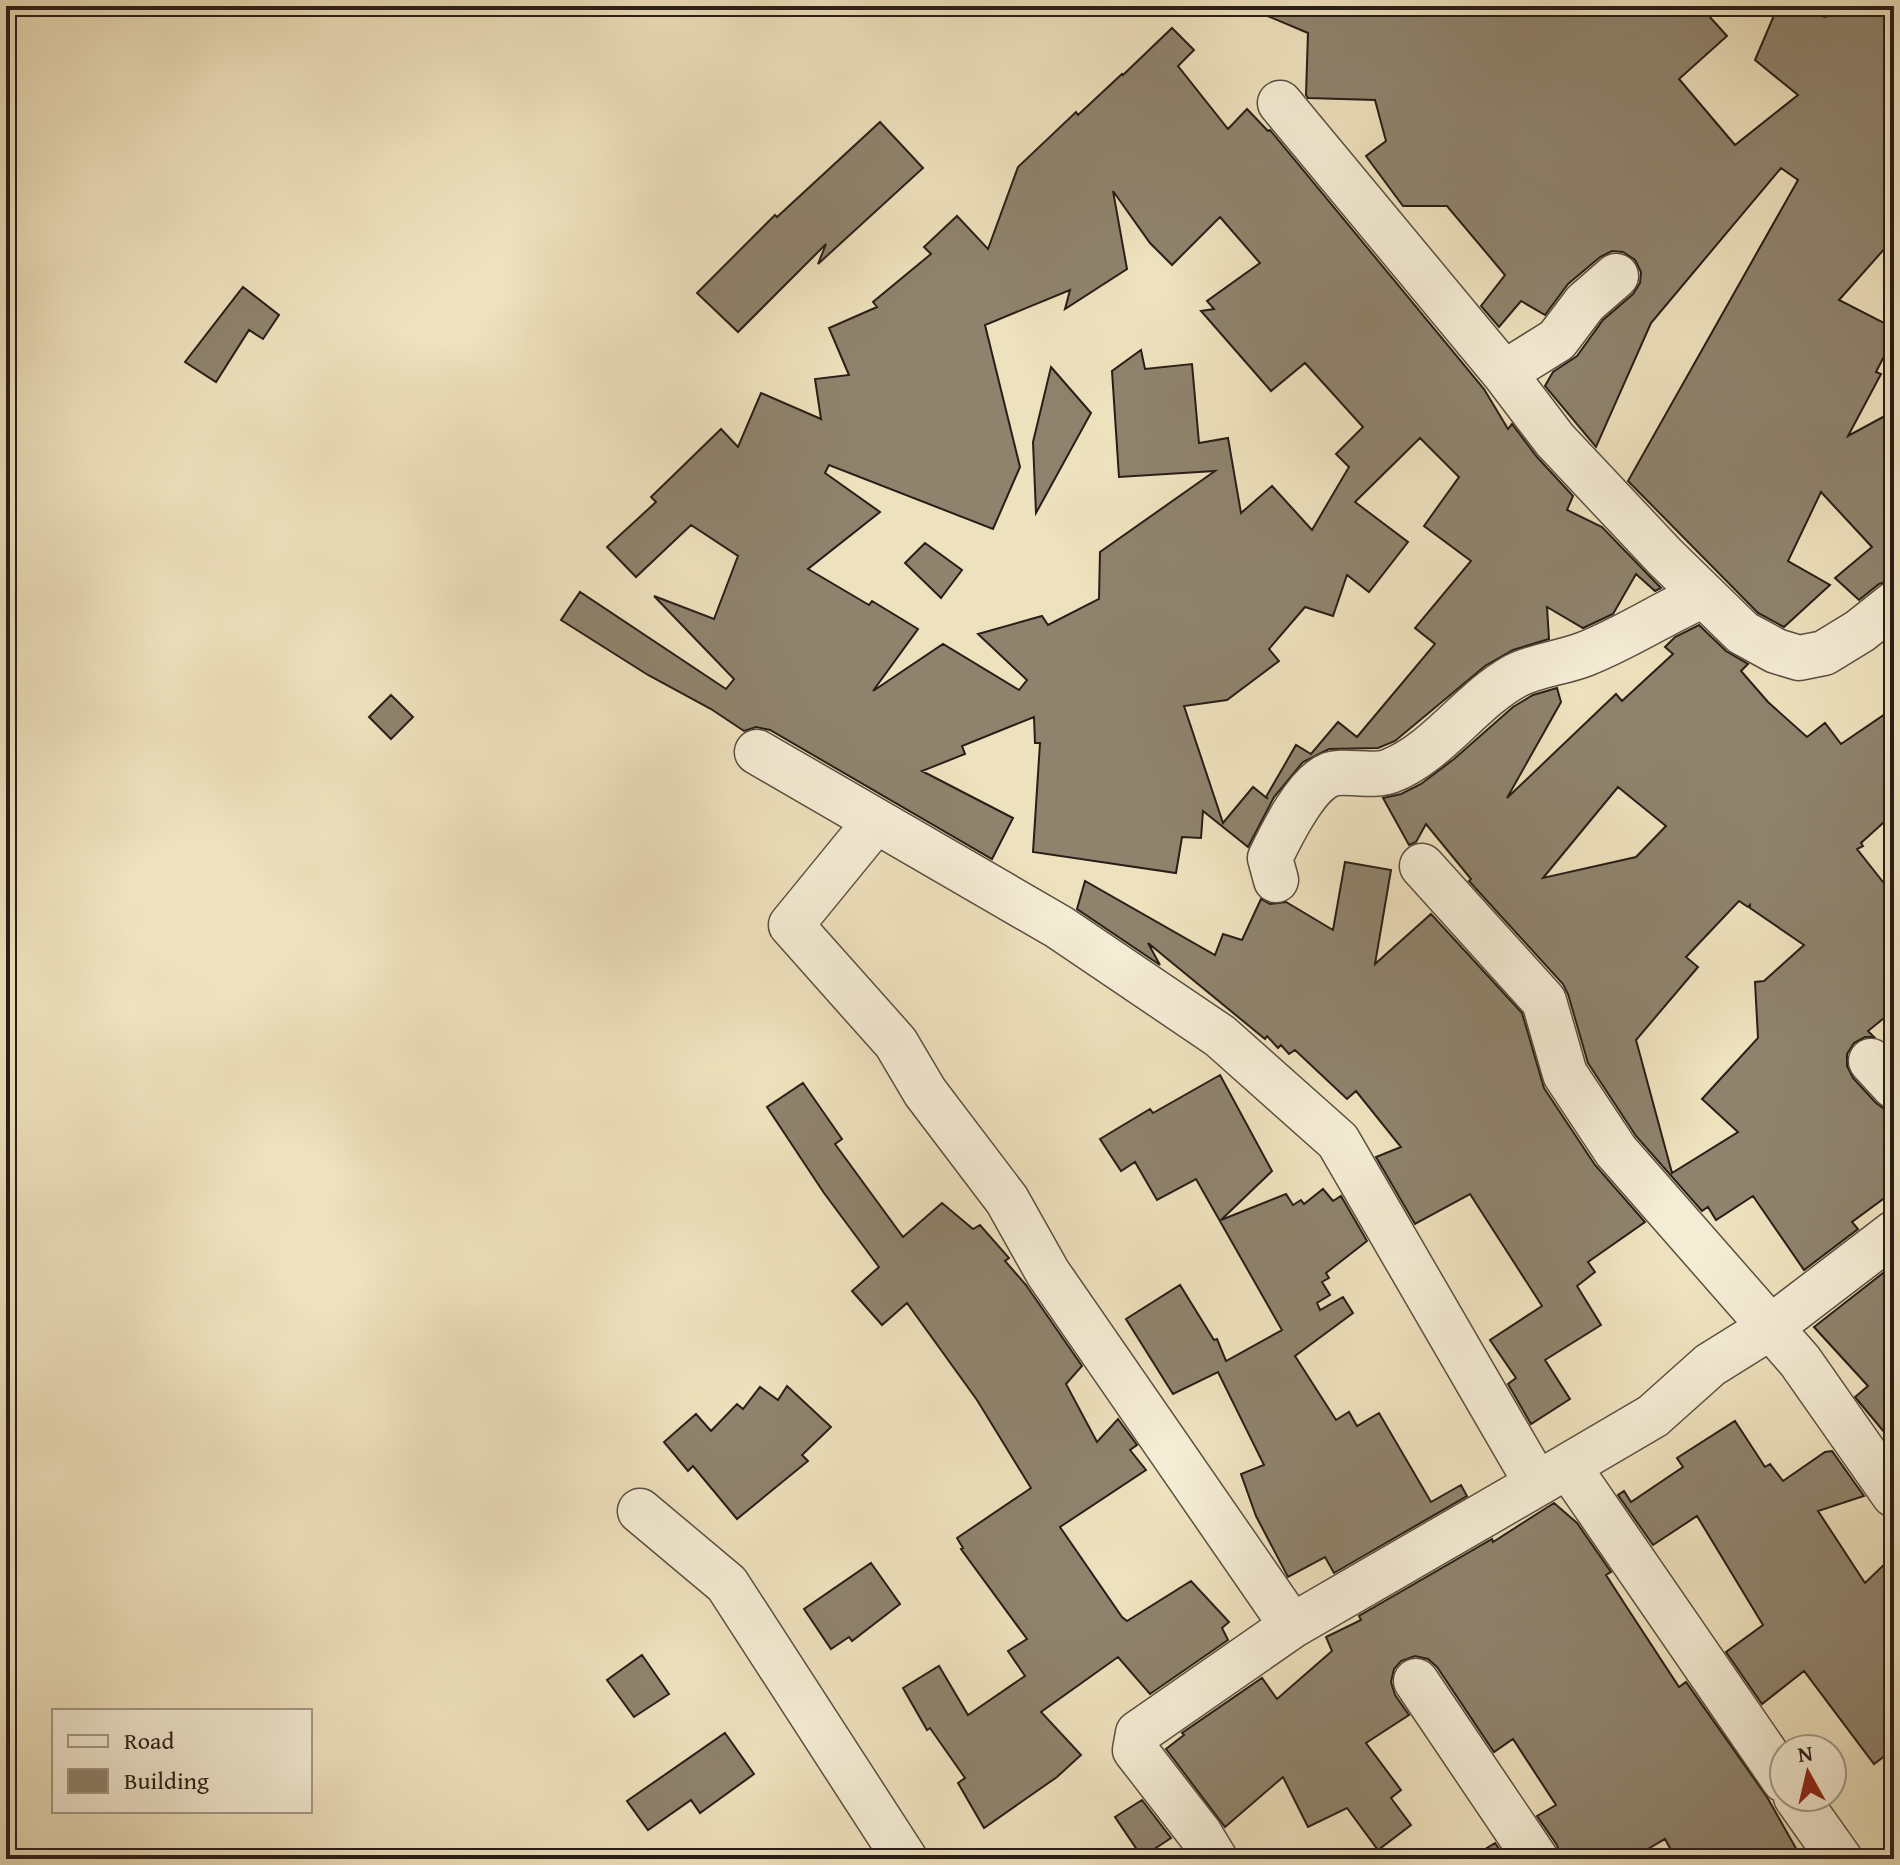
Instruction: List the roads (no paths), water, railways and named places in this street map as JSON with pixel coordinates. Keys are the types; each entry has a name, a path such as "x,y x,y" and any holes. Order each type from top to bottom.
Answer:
{"street":[{"path":"1280,103 1504,373 1555,440 1743,633 1776,651 1799,658 1824,653 1860,631 1894,604"},
{"path":"1504,373 1557,340 1585,303 1616,276"},
{"path":"1276,880 1270,858 1285,826 1305,796 1330,775 1388,772 1419,755 1488,694 1517,675 1582,655 1704,595"},
{"path":"757,752 1059,927 1220,1036 1338,1141 1552,1475 1768,1759"},
{"path":"876,821 791,925 896,1043 925,1092 1007,1200 1048,1273 1292,1626"},
{"path":"1422,866 1544,1001 1565,1074 1616,1151 1800,1361 1894,1495"},
{"path":"1215,1859 1200,1834 1135,1750 1138,1733 1292,1626 1653,1416 1710,1365 1771,1327 1894,1233"},
{"path":"640,1511 727,1584 905,1859"},
{"path":"1416,1681 1536,1859"},
{"path":"1807,1813 1840,1859"}]}
